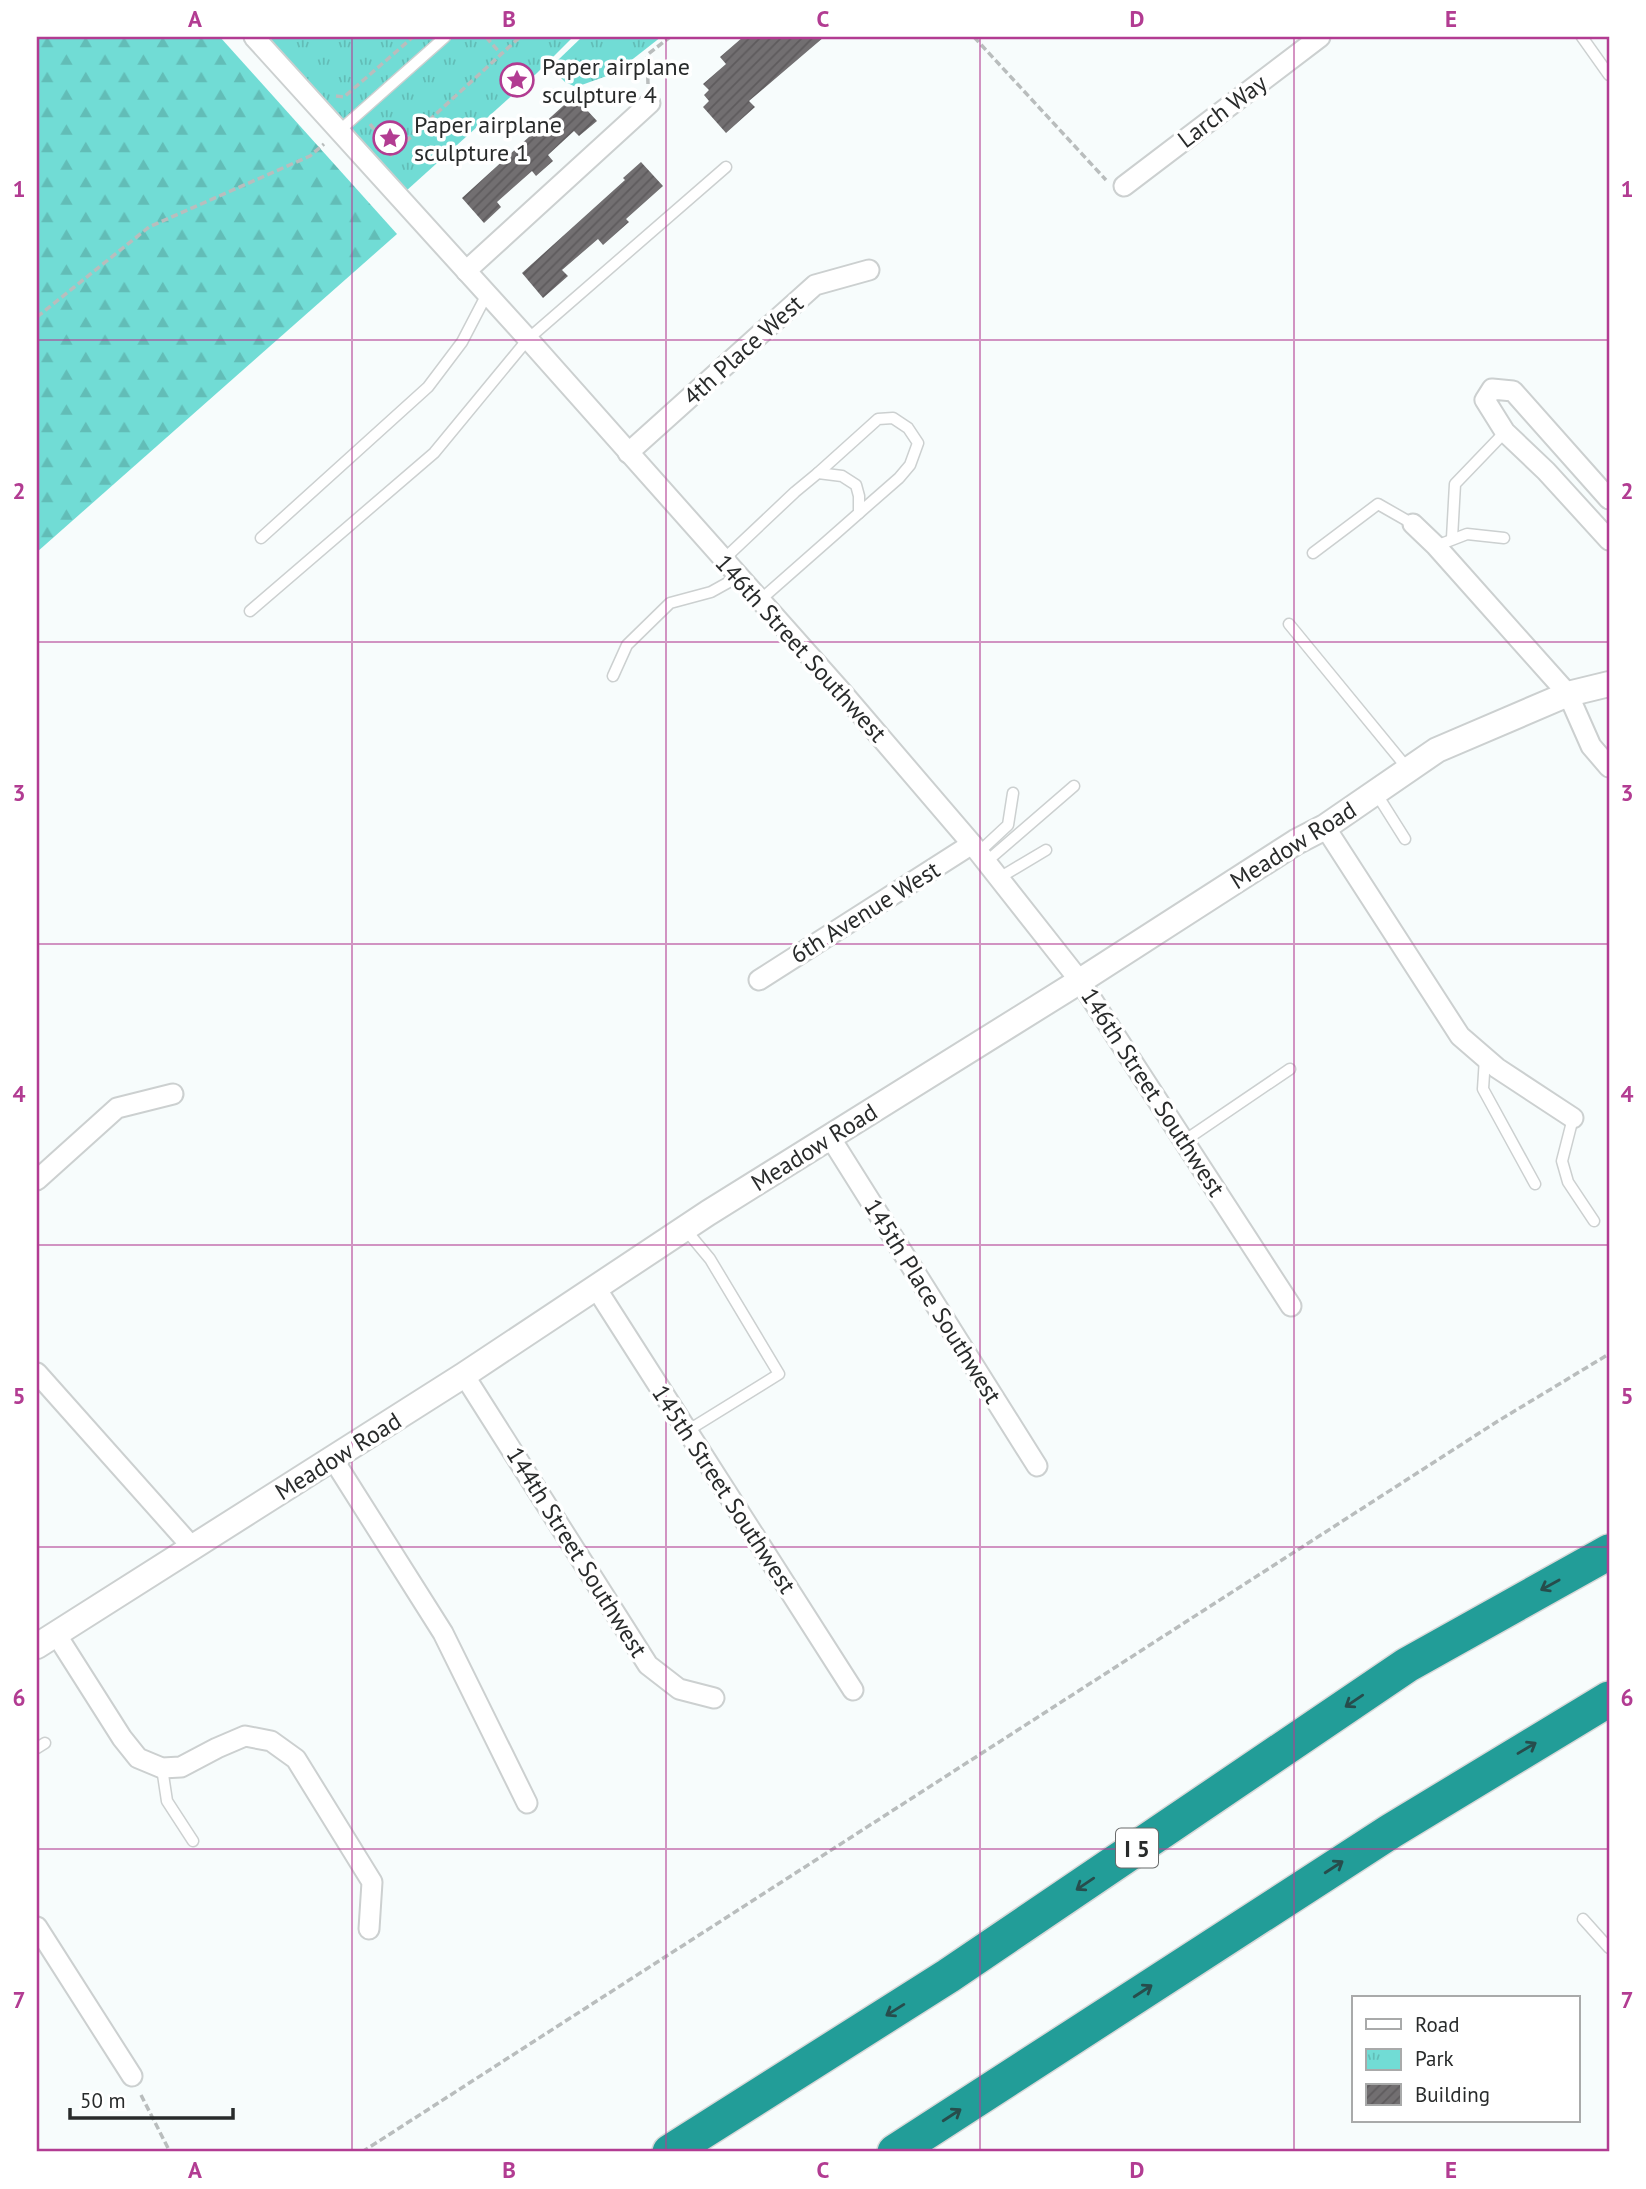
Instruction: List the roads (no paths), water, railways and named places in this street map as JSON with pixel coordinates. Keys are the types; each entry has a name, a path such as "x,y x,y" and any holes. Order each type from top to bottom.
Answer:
{"highway":[{"name":"I 5","path":"670,2152 948,1976 1407,1665 1609,1552"},
{"path":"895,2152 1391,1831 1609,1699"}],"street":[{"name":"146th Street Southwest","path":"254,37 528,339 841,691 979,853 1080,981 1291,1306"},
{"name":"Larch Way","path":"1124,186 1320,37"},
{"path":"466,271 650,103"},
{"name":"4th Place West","path":"628,453 815,285 869,270"},
{"path":"1609,499 1513,391 1492,389 1485,400 1506,432 1609,540"},
{"path":"1413,524 1444,542 1568,694 1591,747 1609,767"},
{"name":"Meadow Road","path":"47,1640 464,1375 685,1229 1296,842 1325,827 1437,750 1568,694 1609,684"},
{"path":"1325,827 1460,1036 1486,1058 1573,1118"},
{"name":"6th Avenue West","path":"758,980 979,853"},
{"path":"37,1181 117,1108 173,1094"},
{"name":"145th Place Southwest","path":"830,1138 1037,1466"},
{"name":"145th Street Southwest","path":"596,1288 853,1690"},
{"path":"37,1373 193,1548"},
{"name":"144th Street Southwest","path":"464,1375 648,1665 678,1689 715,1698"},
{"path":"333,1459 443,1633 527,1803"},
{"path":"47,1640 138,1758 162,1769 181,1767 245,1736 271,1741 296,1759 372,1882 369,1929"},
{"path":"37,1927 132,2076"}],"lane":[{"path":"339,131 445,37"},
{"path":"1582,37 1609,75"},
{"path":"250,611 435,453 528,339 726,167"},
{"path":"261,538 428,387 462,342 487,294"},
{"path":"723,560 878,419 893,418 908,428 918,443 910,465 899,478 759,601"},
{"path":"1504,538 1467,534 1444,542 1455,484 1506,432"},
{"path":"818,473 842,476 856,485 859,513"},
{"path":"1313,554 1378,504 1413,524"},
{"path":"613,676 627,645 670,603 711,592 738,577"},
{"path":"1289,624 1409,770"},
{"path":"979,853 1074,786"},
{"path":"1376,792 1405,839"},
{"path":"979,853 1008,825 1013,793"},
{"path":"999,878 1046,850"},
{"path":"1486,1058 1483,1089 1535,1184"},
{"path":"1184,1141 1290,1069"},
{"path":"1573,1118 1562,1161 1568,1182 1594,1221"},
{"path":"685,1229 710,1259 779,1374 687,1431"},
{"path":"162,1769 167,1801 193,1841"},
{"path":"1583,1919 1609,1948"}],"place":[{"name":"Paper airplane sculpture 4","path":"517,80"},
{"name":"Paper airplane sculpture 1","path":"390,138"}]}
